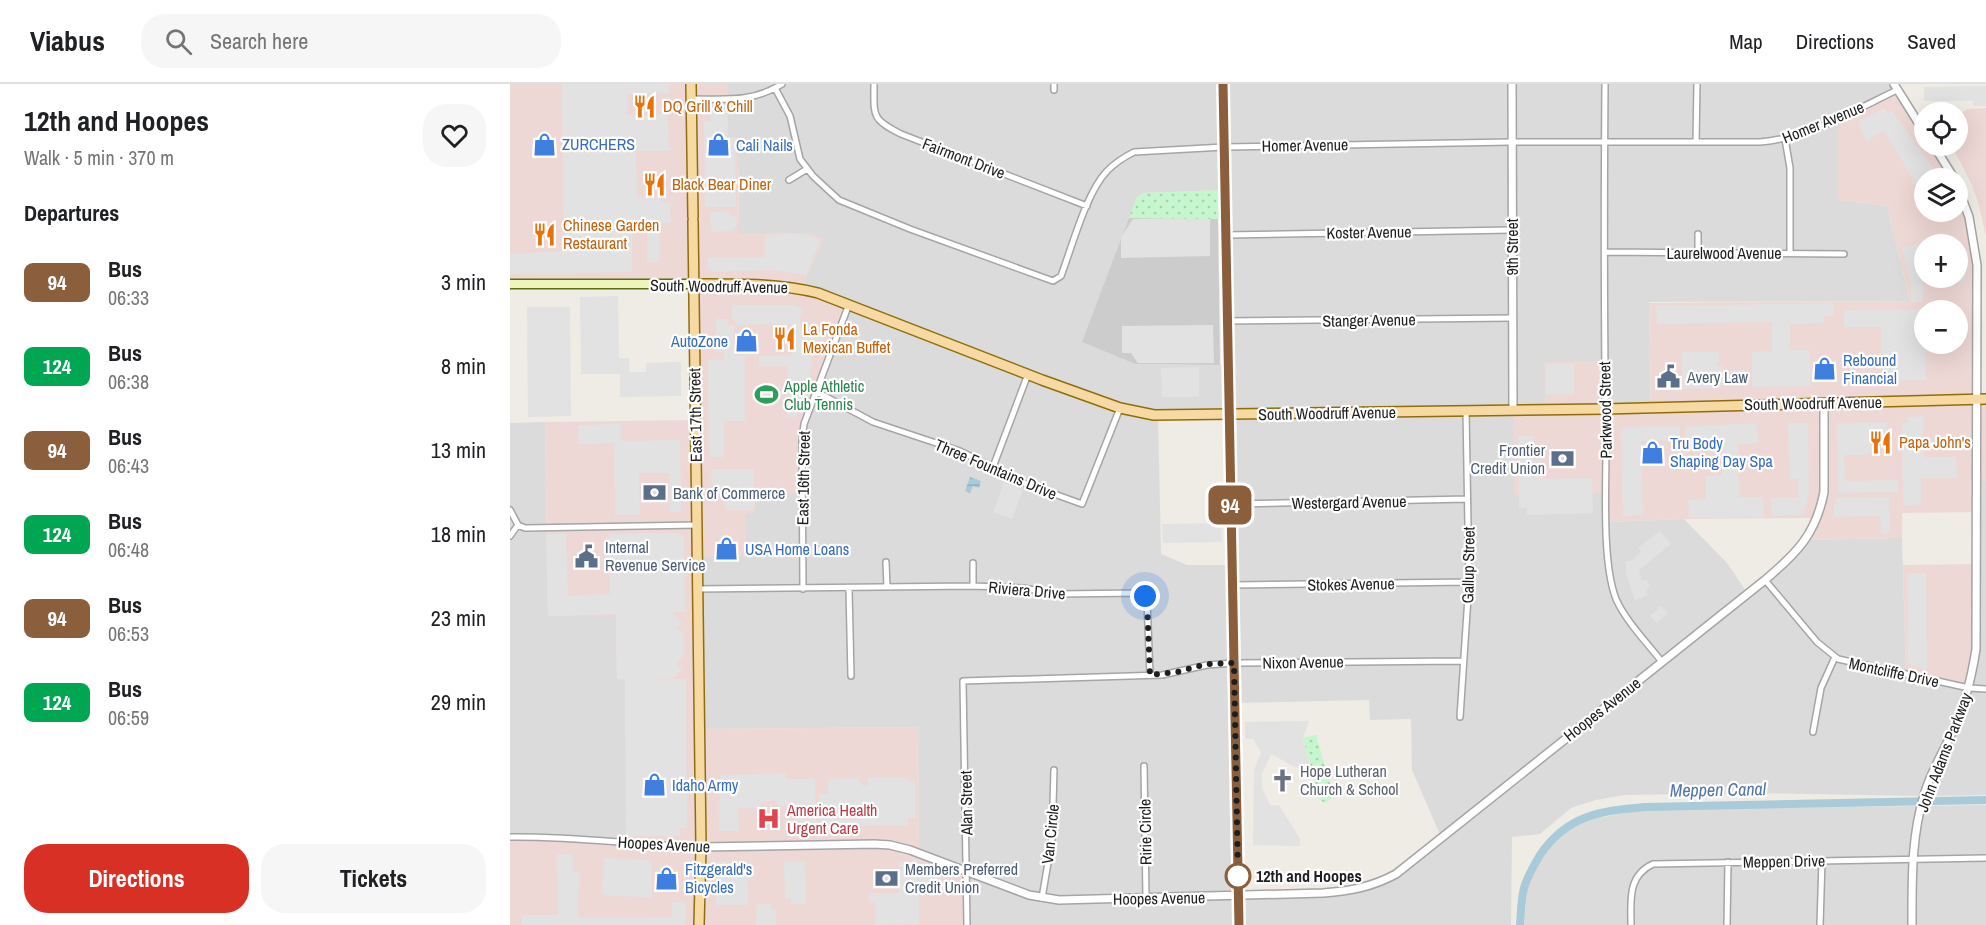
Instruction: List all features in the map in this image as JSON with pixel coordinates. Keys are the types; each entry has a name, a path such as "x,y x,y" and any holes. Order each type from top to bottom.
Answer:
{"main road":[{"name":"East 17th Street","path":"691,84 701,847 699,925"},
{"name":"South Woodruff Avenue","path":"510,284 694,284 793,287 849,304 1120,408 1154,415 1605,409 1982,399"}],"street":[{"path":"691,99 748,98 758,96 782,84"},
{"name":"Fairmont Drive","path":"874,84 874,111 882,124 901,134 1087,206"},
{"path":"1223,84 1239,925"},
{"name":"9th Street","path":"1512,84 1513,410"},
{"name":"Parkwood Street","path":"1605,84 1605,409 1610,578 1623,611 1662,662"},
{"path":"1696,142 1697,84"},
{"path":"1895,87 1914,116"},
{"name":"Homer Avenue","path":"807,169 839,200 910,229 1053,281 1061,276 1087,206 1106,172 1122,158 1134,152 1224,147 1511,142 1760,142 1785,139 1826,124 1895,87"},
{"path":"775,88 786,106 800,159 807,169 789,180"},
{"path":"1785,139 1790,168 1790,252"},
{"name":"John Adams Parkway","path":"1912,925 1914,858 1921,806 1931,776 1956,725 1969,688 1976,650 1982,399 1977,265 1968,214"},
{"name":"Koster Avenue","path":"1226,235 1512,230"},
{"path":"1698,234 1698,254"},
{"name":"Laurelwood Avenue","path":"1605,252 1844,254"},
{"name":"East 16th Street","path":"803,589 802,441 804,423 849,304"},
{"name":"Stanger Avenue","path":"1227,321 1512,318"},
{"path":"993,467 1028,374"},
{"name":"Three Fountains Drive","path":"817,392 873,423 960,451 1024,483 1082,504 1120,408"},
{"name":"Hoopes Avenue","path":"510,837 567,837 644,845 701,847 890,845 910,850 1029,896 1059,900 1239,896 1366,888 1396,874 1794,555 1814,527 1824,492 1824,403"},
{"name":"Gallup Street","path":"1460,717 1470,582 1466,411"},
{"name":"Westergard Avenue","path":"1230,504 1467,499"},
{"path":"510,510 518,525 525,528 697,525"},
{"path":"510,536 518,525"},
{"path":"886,562 887,587"},
{"name":"Riviera Drive","path":"973,563 973,586"},
{"name":"Montcliffe Drive","path":"1765,580 1817,642 1835,657 1846,662 1969,688 1986,689"},
{"name":"Stokes Avenue","path":"1232,585 1470,582"},
{"name":"Riviera Drive","path":"698,589 973,586 1014,587 1057,594 1140,593 1147,601 1150,675"},
{"path":"849,589 851,676"},
{"path":"1813,732 1821,687 1835,657"},
{"name":"Nixon Avenue","path":"963,681 1150,675 1177,672 1207,664 1463,661"},
{"name":"Alan Street","path":"963,681 967,925"},
{"name":"Ririe Circle","path":"1144,766 1146,898"},
{"name":"Van Circle","path":"1042,898 1052,839 1054,770"},
{"name":"Meppen Drive","path":"1631,925 1633,883 1646,867 1653,864 1986,858"},
{"path":"1820,925 1822,860"},
{"path":"1727,925 1728,862"}],"shaded area":[{"path":"510,84 727,84 728,137 738,137 739,234 810,233 823,239 801,289 849,304 804,424 802,494 755,495 755,513 746,513 746,557 698,557 700,729 918,727 919,854 967,871 967,925 510,925 510,837 625,843 625,681 617,680 616,615 548,616 545,422 695,420 694,284 510,284"},
{"path":"562,84 669,84 669,93 627,94 627,115 668,114 669,151 636,151 637,197 658,197 662,202 670,202 671,223 659,223 659,262 647,262 647,227 632,228 632,272 510,274 510,253 564,252"},
{"path":"727,84 1894,84 1897,90 1837,200 1887,206 1910,301 1649,302 1651,408 1545,409 1514,494 1606,493 1607,522 1684,519 1727,563 1748,594 1805,540 1902,538 1906,674 1968,688 1978,481 1986,481 1986,795 1757,793 1624,795 1596,800 1571,808 1540,834 1512,837 1511,925 967,925 919,854 918,727 699,729 697,557 746,557 746,513 755,495 801,289 823,239 810,233 739,234 738,138 728,137","holes":["1225,190 1228,365 1135,364 1083,342 1137,197 1143,193","1158,415 1229,415 1232,565 1187,565 1161,554","1369,700 1370,720 1411,719 1412,770 1441,837 1380,883 1329,892 1239,896 1235,703"]},
{"path":"1986,86 1986,106 1973,106 1973,101 1924,101 1924,87"},
{"path":"1897,90 1914,116 1914,156 1940,156 1947,168 1914,168 1914,222 1968,222 1977,265 1978,399 1986,399 1986,481 1978,482 1977,512 1902,513 1902,538 1805,540 1817,518 1607,522 1606,493 1514,495 1513,410 1545,409 1544,362 1605,361 1605,409 1651,408 1649,303 1910,301 1887,206 1837,200 1837,119"},
{"path":"1884,108 1887,113 1892,111 1914,142 1914,156 1924,156 1932,168 1914,168 1914,180 1884,131 1866,141 1858,122"},
{"path":"1986,108 1986,236 1978,202 1968,177 1968,168 1963,168 1957,156 1968,156 1968,109"},
{"path":"710,109 727,109 727,138 735,138 736,207 705,207 704,121 710,121"},
{"path":"729,211 730,216 736,216 737,227 733,227 733,231 711,232 710,212"},
{"path":"1129,218 1218,219 1220,365 1135,364 1082,342"},
{"path":"1133,219 1210,219 1210,256 1121,258 1121,237"},
{"path":"803,234 820,240 806,275 771,270 712,272 708,269 708,258 765,257 765,235"},
{"path":"1914,245 1914,288 1923,288 1923,300 1911,302 1911,284 1902,248"},
{"path":"618,296 619,358 629,358 630,372 646,372 646,363 681,362 681,396 620,397 620,374 581,374 580,297"},
{"path":"1834,303 1834,316 1824,316 1824,323 1790,324 1790,350 1808,350 1810,353 1811,386 1752,387 1752,354 1772,351 1772,322 1657,324 1656,306"},
{"path":"732,305 793,305 803,308 800,319 801,331 822,333 823,347 812,348 810,379 796,417 787,417 787,366 759,366 759,356 792,355 791,324 735,325 735,319 732,319"},
{"path":"527,307 570,307 571,416 528,417"},
{"path":"1914,309 1914,354 1925,354 1926,380 1882,381 1881,327 1844,327 1844,310"},
{"path":"716,319 728,319 728,325 734,325 734,356 745,356 745,421 724,421 724,457 709,457 708,360 724,359 724,352 716,352"},
{"path":"1213,325 1214,363 1138,363 1131,353 1122,353 1122,326"},
{"path":"1684,352 1719,352 1716,366 1722,366 1723,386 1683,389 1682,354"},
{"path":"1574,363 1574,394 1546,395 1546,364"},
{"path":"1199,367 1199,397 1162,397 1161,368"},
{"path":"1923,416 1924,457 1956,457 1957,478 1921,478 1921,505 1903,506 1902,423 1908,422 1908,417"},
{"path":"545,422 548,616 616,614 617,680 625,680 625,843 510,837 510,423"},
{"path":"1887,422 1887,434 1871,435 1871,451 1867,455 1844,455 1845,481 1898,480 1898,492 1838,493 1837,423"},
{"path":"1757,423 1758,443 1738,444 1739,497 1763,497 1764,517 1689,518 1688,500 1706,499 1706,476 1722,475 1722,447 1686,447 1685,427"},
{"path":"1788,423 1808,423 1809,491 1807,503 1803,515 1772,516 1771,498 1798,497 1798,479 1790,479"},
{"path":"621,424 621,441 680,440 681,512 670,512 669,473 639,473 640,515 615,515 614,443 579,444 578,425"},
{"path":"1680,426 1680,440 1641,441 1643,515 1623,516 1621,430 1624,427"},
{"path":"1518,436 1533,436 1533,460 1541,460 1542,479 1592,478 1593,513 1527,515 1527,508 1519,508"},
{"path":"711,469 754,469 754,510 726,510 726,488 712,488"},
{"path":"1004,483 1023,490 1012,519 993,512"},
{"path":"1889,497 1890,533 1881,533 1880,516 1834,517 1836,498"},
{"path":"1221,523 1222,542 1163,543 1162,524"},
{"path":"1660,531 1671,544 1639,570 1642,581 1647,580 1650,587 1646,589 1648,595 1635,600 1626,573 1626,561 1631,561 1641,552 1638,548"},
{"path":"678,533 684,538 685,612 672,612 682,623 677,628 683,633 683,657 677,664 682,669 673,678 643,679 686,679 687,828 680,828 680,836 626,836 625,679 617,679 616,614 548,616 546,534 566,534 568,596 610,594 609,534"},
{"path":"1976,564 1976,649 1969,688 1906,674 1903,565"},
{"path":"1907,573 1926,573 1927,670 1908,664"},
{"path":"1661,606 1668,613 1657,623 1650,616"},
{"path":"1309,721 1303,739 1310,765 1297,768 1271,754 1262,774 1262,788 1271,806 1279,805 1300,839 1300,846 1253,845 1254,770 1261,752 1253,739 1245,739 1245,722"},
{"path":"786,773 787,779 815,779 816,829 796,829 796,806 778,806 777,801 761,802 760,807 738,808 739,831 719,831 720,775"},
{"path":"857,778 863,786 868,785 868,778 907,778 908,781 915,781 916,818 908,818 908,826 820,825 819,794 828,794 828,779"},
{"path":"1986,805 1986,925 1524,925 1527,889 1537,864 1550,845 1566,832 1587,820 1641,810"},
{"path":"557,854 573,854 573,872 579,872 578,918 672,917 672,902 686,902 685,925 522,925 522,915 558,915"},
{"path":"604,858 651,860 652,898 602,895"},
{"path":"805,861 806,904 791,904 790,899 785,899 784,862"},
{"path":"899,861 919,863 919,870 925,870 947,882 944,894 919,894 919,924 875,925 875,902 869,901 869,893 899,893"},
{"path":"717,862 747,862 748,905 716,905"},
{"path":"757,904 771,904 771,909 776,909 776,925 756,925"}],"green space":[{"path":"1225,190 1225,219 1129,218 1137,197 1143,193"},
{"path":"1316,735 1333,794 1331,799 1325,803 1319,799 1303,738"}],"water":[{"path":"970,477 981,481 979,488 973,486 970,493 965,491"}],"waterway":[{"name":"Meppen Canal","path":"1520,925 1524,888 1540,855 1561,831 1573,823 1599,813 1645,807 1986,800"}],"bus line":[{"name":"94","path":"1223,84 1239,925"}],"place":[{"name":"DQ Grill & Chill","path":"645,106"},
{"name":"ZURCHERS","path":"544,144"},
{"name":"Cali Nails","path":"718,145"},
{"name":"Black Bear Diner","path":"654,184"},
{"name":"Chinese Garden Restaurant","path":"545,234"},
{"name":"La Fonda Mexican Buffet","path":"785,338"},
{"name":"AutoZone","path":"746,341"},
{"name":"Rebound Financial","path":"1825,369"},
{"name":"Avery Law","path":"1669,377"},
{"name":"Apple Athletic Club Tennis","path":"766,395"},
{"name":"Papa John's","path":"1881,442"},
{"name":"Tru Body Shaping Day Spa","path":"1652,452"},
{"name":"Frontier Credit Union","path":"1563,459"},
{"name":"Bank of Commerce","path":"655,493"},
{"name":"USA Home Loans","path":"727,549"},
{"name":"Internal Revenue Service","path":"587,556"},
{"name":"Hope Lutheran Church & School","path":"1282,780"},
{"name":"Idaho Army","path":"654,785"},
{"name":"America Health Urgent Care","path":"769,819"},
{"name":"12th and Hoopes","path":"1238,876"},
{"name":"Fitzgerald's Bicycles","path":"667,878"},
{"name":"Members Preferred Credit Union","path":"887,878"}],"route":[{"path":"1145,596 1150,675 1162,675 1207,664 1234,663 1238,876"}]}
